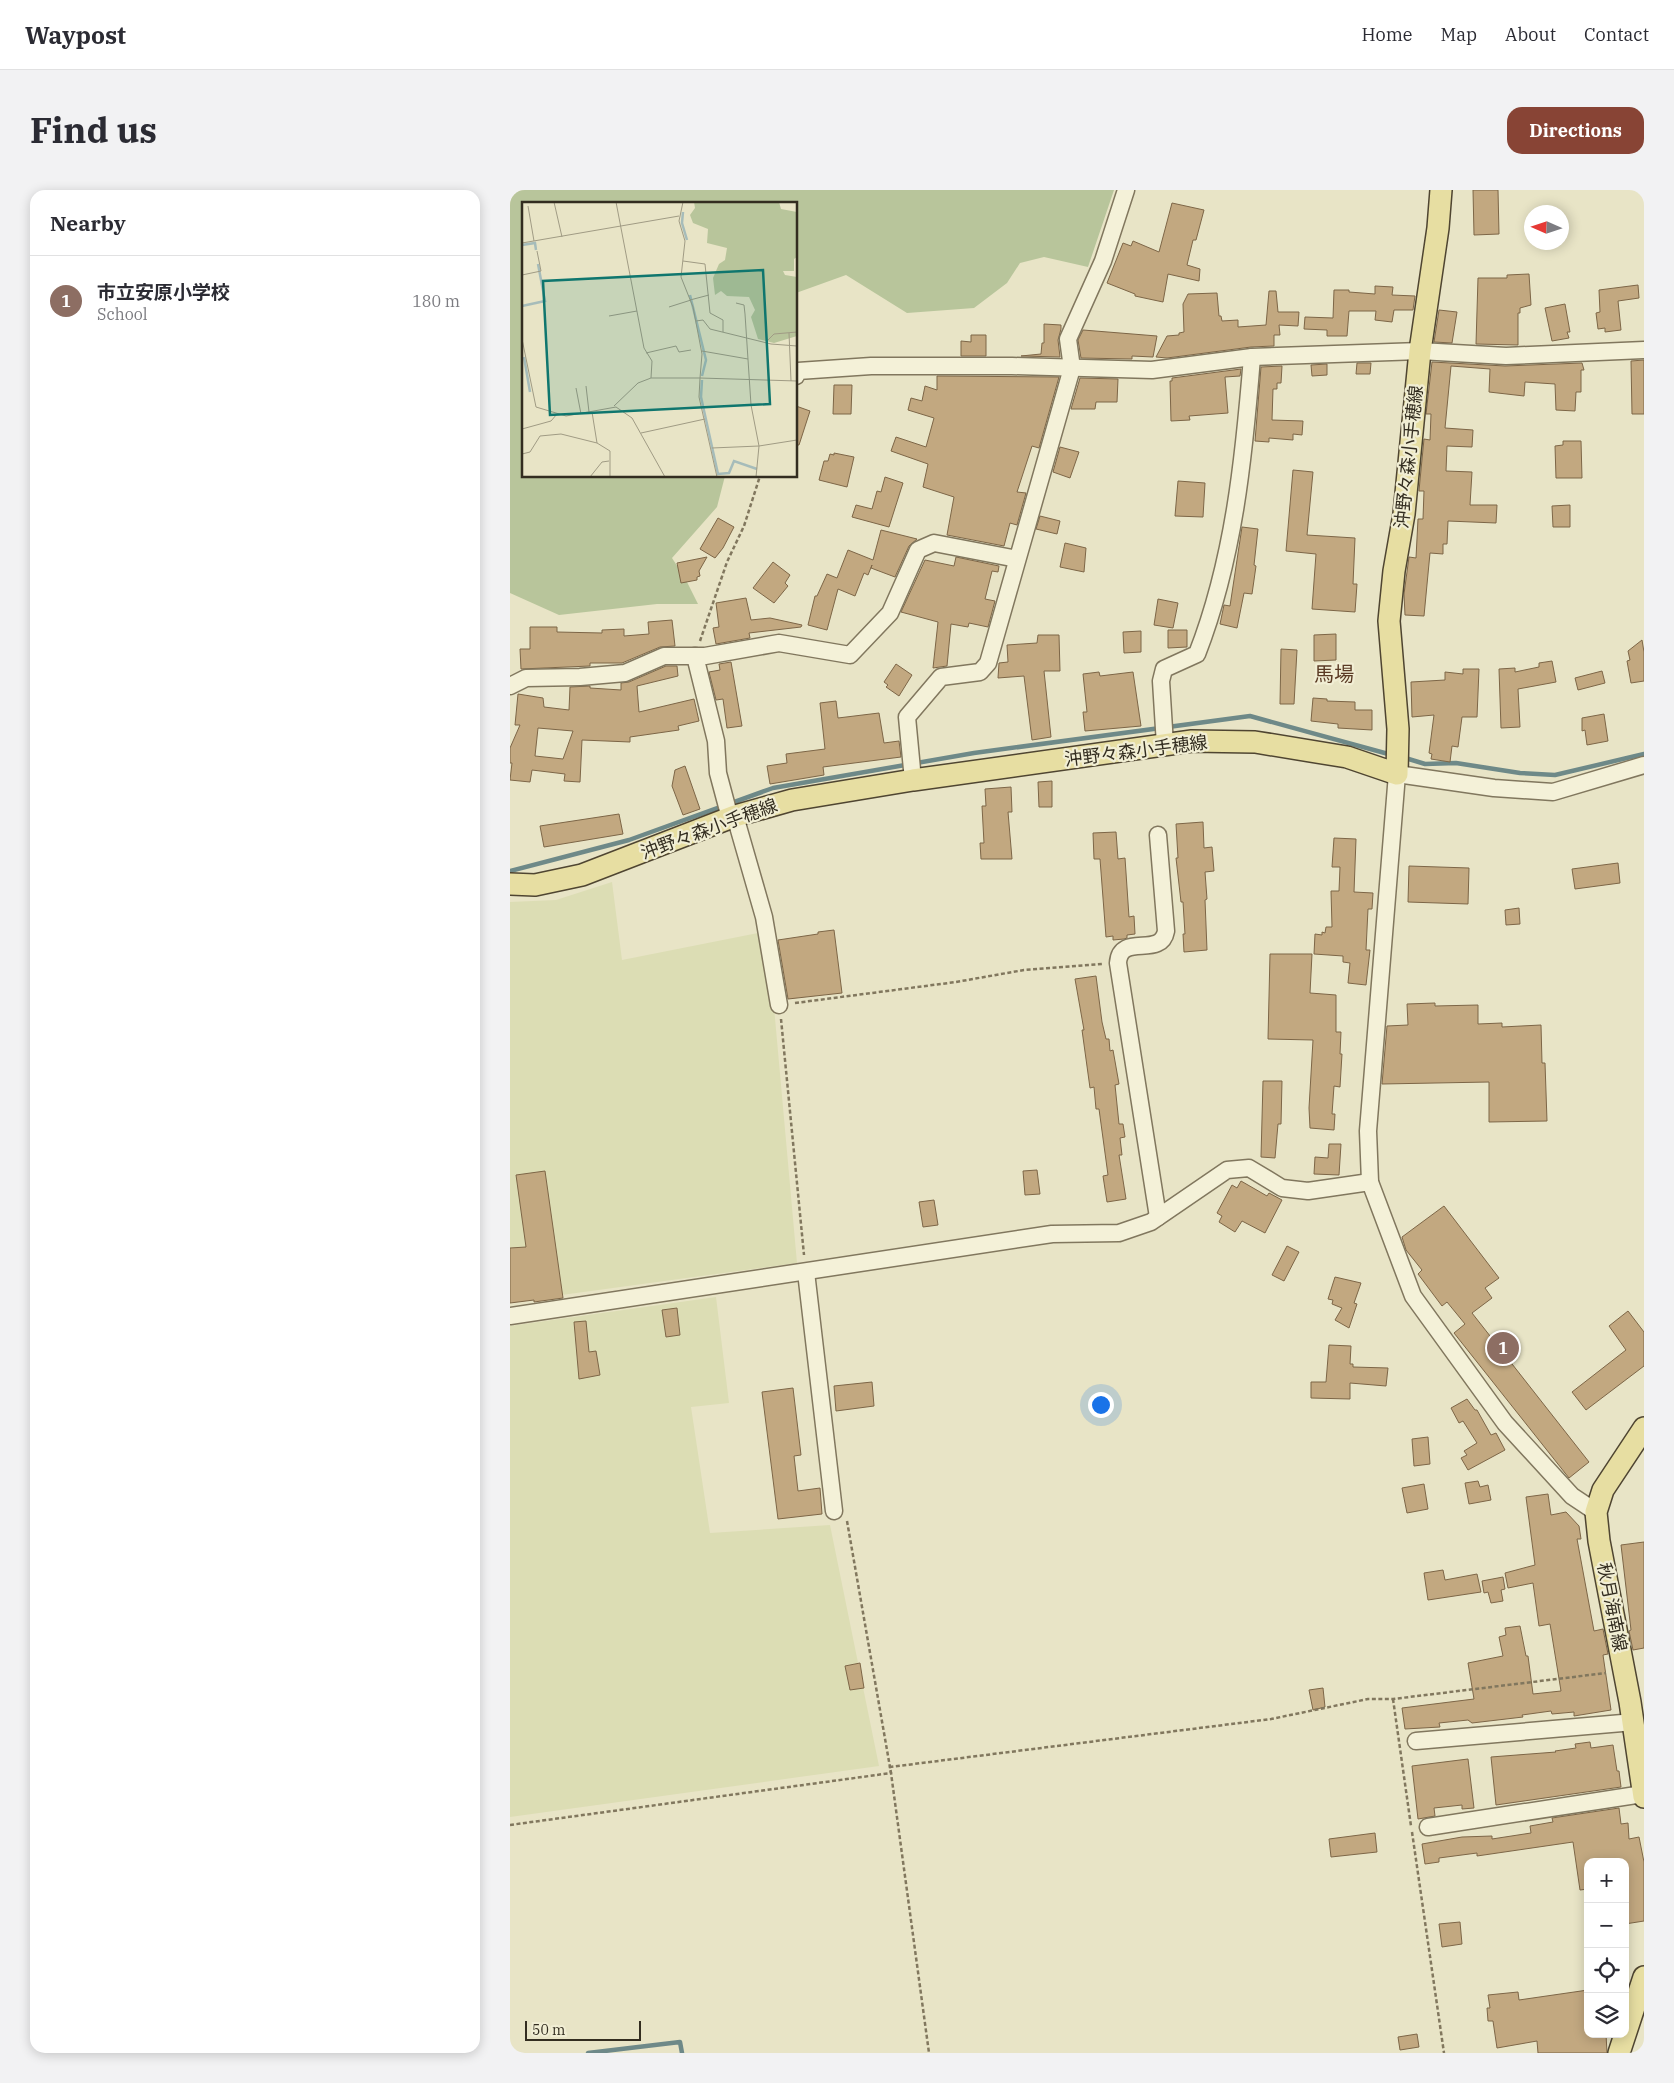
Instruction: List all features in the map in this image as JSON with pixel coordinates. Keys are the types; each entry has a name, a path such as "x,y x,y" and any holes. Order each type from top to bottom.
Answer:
{"main road":[{"name":"沖野々森小手穂線","path":"510,884 535,885 582,875 732,817 792,800 913,780 1192,741 1256,742 1347,757 1397,774 1398,729 1389,621 1394,571 1404,514 1420,351 1438,228 1441,190"},
{"name":"秋月海南線","path":"1644,1428 1603,1490 1596,1512 1599,1541 1624,1670 1637,1700 1634,1722 1644,1795"},
{"path":"1619,2053 1642,1992"}],"street":[{"path":"913,780 907,717 941,677 980,672 988,663 1072,368 1068,339 1103,261 1120,194"},
{"path":"798,371 871,366 1152,370 1252,357 1420,351 1506,356 1644,350"},
{"path":"1165,745 1161,681 1164,668 1197,654 1230,544 1248,409 1252,357"},
{"path":"510,686 526,678 625,673 664,656 695,656 779,643 850,655 890,614 918,550 934,543 1017,558"},
{"path":"695,656 716,741 718,773 764,917 779,1005"},
{"path":"1596,1512 1572,1496 1505,1423 1412,1296 1370,1182 1368,1131 1397,774 1494,788 1553,792 1644,764"},
{"path":"1158,835 1166,931 1164,938 1161,942 1133,946 1124,950 1119,956 1118,963 1158,1217"},
{"path":"510,1316 1052,1234 1119,1233 1151,1222 1227,1170 1249,1168 1282,1188 1308,1191 1370,1182"},
{"path":"806,1272 834,1511"},
{"path":"1416,1741 1634,1722"},
{"path":"1428,1827 1644,1795"}],"path":[{"path":"695,656 727,562 744,526 759,478"},
{"path":"806,1272 779,1005 946,983 1024,970 1118,963"},
{"path":"834,1511 847,1521 890,1767 928,2053"},
{"path":"890,1767 1271,1719 1368,1699 1394,1699 1624,1670"},
{"path":"1394,1699 1444,2053"},
{"path":"510,1825 891,1773"}],"green space":[{"path":"510,190 1114,190 1088,267 1044,257 1020,263 1007,283 974,308 907,313 846,275 798,292 798,202 522,202 522,478 724,478 717,507 672,558 698,604 657,604 559,615 510,593"},
{"path":"612,882 622,960 758,933 774,1007 797,1263 510,1302 510,902 556,900"},
{"path":"716,1297 729,1403 691,1407 710,1533 830,1525 879,1766 510,1817 510,1326"}],"building":[{"path":"1473,190 1498,190 1499,234 1474,235"},
{"path":"1172,203 1204,210 1196,240 1193,240 1187,265 1200,269 1199,281 1168,274 1163,302 1135,296 1135,294 1107,283 1123,243 1131,246 1133,241 1159,252"},
{"path":"1529,274 1531,305 1520,308 1520,313 1518,313 1518,345 1476,344 1478,278 1507,278 1507,275"},
{"path":"1638,285 1639,298 1618,301 1621,330 1605,332 1605,328 1598,329 1596,313 1600,312 1599,290"},
{"path":"1375,286 1393,287 1392,295 1415,296 1413,310 1394,310 1392,322 1375,320 1376,311 1349,311 1347,336 1327,336 1327,330 1304,329 1305,317 1333,318 1334,290 1375,294"},
{"path":"1269,291 1276,291 1278,312 1299,312 1298,326 1279,325 1280,335 1274,335 1274,346 1251,347 1167,358 1156,357 1167,336 1179,335 1179,333 1184,332 1183,304 1188,294 1217,293 1219,316 1221,316 1222,321 1238,320 1238,327 1266,325"},
{"path":"1565,304 1570,332 1567,332 1569,338 1552,341 1545,308"},
{"path":"1439,310 1457,312 1452,343 1434,342"},
{"path":"1044,324 1061,325 1058,340 1060,357 1021,356 1041,354 1042,343 1044,343"},
{"path":"1083,330 1157,336 1153,357 1132,356 1132,359 1081,358 1078,340"},
{"path":"971,335 986,335 986,356 961,356 961,341 971,342"},
{"path":"1644,360 1644,414 1632,414 1631,361"},
{"path":"1432,362 1505,366 1582,363 1584,370 1581,370 1581,392 1576,392 1575,411 1556,410 1555,384 1525,382 1524,396 1489,392 1490,369 1451,366 1445,428 1473,430 1472,447 1447,446 1446,471 1472,472 1470,505 1497,505 1496,523 1448,521 1447,544 1443,544 1443,554 1430,553 1424,616 1405,615 1404,594 1409,557 1416,558 1418,519 1423,519 1424,491 1419,491 1424,439 1430,440 1431,414 1426,414"},
{"path":"1357,363 1371,363 1370,374 1356,374"},
{"path":"1327,364 1327,375 1312,376 1311,365"},
{"path":"1282,366 1281,383 1277,383 1277,389 1273,389 1272,420 1303,421 1302,435 1293,434 1293,440 1269,438 1269,442 1255,441 1261,367"},
{"path":"1241,369 1240,376 1225,377 1228,413 1189,416 1190,420 1171,421 1170,381 1172,381 1172,378"},
{"path":"937,376 1059,377 1039,448 1032,446 1017,492 1026,493 1017,525 1010,523 1004,546 947,535 954,497 923,487 928,464 891,451 896,437 926,447 934,418 908,410 911,398 922,401 925,386 937,390"},
{"path":"1080,378 1118,379 1117,402 1096,402 1095,409 1071,409"},
{"path":"834,385 852,385 851,414 833,414"},
{"path":"798,407 810,411 798,445"},
{"path":"1563,441 1581,441 1582,478 1556,478 1555,446 1563,445"},
{"path":"1060,447 1079,452 1070,478 1053,472"},
{"path":"834,453 854,457 847,487 819,480 824,461 828,461 830,454 834,455"},
{"path":"1293,470 1313,472 1307,535 1355,538 1353,584 1357,584 1355,612 1312,609 1316,554 1286,551"},
{"path":"885,477 903,483 889,527 852,517 856,505 872,509 877,491 881,492"},
{"path":"1178,481 1205,483 1203,517 1175,516"},
{"path":"1570,505 1570,527 1553,527 1552,506"},
{"path":"1040,516 1060,521 1057,534 1036,529"},
{"path":"718,518 734,527 723,548 715,558 700,549"},
{"path":"1242,527 1258,529 1252,594 1244,593 1237,628 1220,624 1224,605 1230,606"},
{"path":"881,530 917,539 909,546 895,577 871,568 872,565 868,575 864,573 855,596 838,589 827,630 808,625 815,596 817,596 827,574 837,578 848,550 873,560"},
{"path":"1065,543 1086,548 1084,572 1060,567"},
{"path":"707,557 699,571 700,576 697,577 697,580 681,583 677,563"},
{"path":"956,557 999,566 998,572 992,571 985,599 995,601 988,627 969,623 968,627 951,624 947,666 933,668 938,622 901,612 925,560 954,566"},
{"path":"773,562 790,575 785,583 788,586 774,603 753,588"},
{"path":"746,598 751,620 770,618 802,625 801,627 749,633 750,638 716,644 713,628 719,627 716,603"},
{"path":"1158,599 1178,603 1173,628 1154,625"},
{"path":"672,620 675,646 660,647 622,663 590,663 590,666 521,669 520,649 530,649 530,627 557,627 557,632 602,633 602,630 624,629 624,636 649,634 648,622"},
{"path":"1168,630 1187,630 1187,647 1168,648"},
{"path":"1141,631 1141,652 1124,653 1123,632"},
{"path":"1336,634 1336,660 1314,661 1314,635"},
{"path":"1038,635 1059,635 1060,671 1044,671 1051,737 1032,740 1024,676 998,678 999,663 1008,662 1007,645 1037,643"},
{"path":"1642,640 1644,681 1631,683 1627,661 1630,660 1628,651"},
{"path":"1281,649 1297,650 1294,704 1280,704"},
{"path":"1552,661 1556,682 1518,689 1520,727 1501,728 1499,669 1515,668 1515,672 1539,667 1539,663"},
{"path":"731,662 742,726 727,728 723,699 716,700 709,672 720,670 719,664"},
{"path":"896,664 912,675 899,696 886,687 888,685 884,682"},
{"path":"666,666 677,666 678,676 637,686 639,712 694,699 699,721 678,726 679,730 630,737 630,742 582,740 580,782 564,781 565,774 532,770 530,782 510,780 512,763 510,763 510,748 520,725 515,725 518,694 543,698 544,707 569,710 570,687 590,686 590,688 621,690 621,683 629,682","holes":["538,728 573,731 563,759 535,756"]},
{"path":"1463,669 1479,669 1477,717 1462,717 1458,747 1452,746 1450,762 1431,759 1432,754 1429,753 1434,715 1412,717 1411,682 1445,680 1445,672 1463,674"},
{"path":"1602,671 1605,683 1578,690 1575,678"},
{"path":"1099,672 1100,676 1133,672 1141,726 1085,731 1083,712 1087,712 1083,674"},
{"path":"1313,698 1327,699 1327,701 1355,702 1355,710 1372,710 1372,730 1338,728 1338,724 1311,721"},
{"path":"836,701 838,718 879,713 884,743 899,741 901,757 823,767 824,775 770,784 767,766 787,763 786,754 825,749 820,703"},
{"path":"1604,714 1608,741 1587,745 1585,730 1582,731 1582,718"},
{"path":"685,766 700,809 683,815 672,786 675,770"},
{"path":"1052,781 1052,807 1039,807 1038,782"},
{"path":"1011,787 1012,812 1008,812 1012,859 981,859 980,843 984,843 982,806 986,806 985,789"},
{"path":"619,814 623,834 544,847 540,826"},
{"path":"1203,822 1204,848 1212,847 1214,871 1205,872 1207,950 1184,952 1183,902 1181,902 1176,858 1178,858 1176,824"},
{"path":"1116,832 1118,859 1125,858 1129,917 1134,916 1135,934 1127,935 1127,938 1124,939 1113,940 1113,936 1106,937 1100,859 1094,859 1093,833"},
{"path":"1334,838 1356,839 1354,892 1373,893 1372,909 1368,909 1366,950 1370,950 1366,985 1348,983 1350,963 1343,962 1343,956 1314,954 1315,934 1322,935 1322,932 1325,933 1326,927 1332,927 1331,891 1339,891 1340,867 1332,867"},
{"path":"1618,863 1620,883 1575,889 1572,869"},
{"path":"1409,866 1469,868 1468,904 1408,902"},
{"path":"1519,908 1520,924 1506,925 1505,910"},
{"path":"834,930 842,993 788,999 778,940"},
{"path":"1270,954 1312,954 1310,993 1336,995 1336,1032 1341,1032 1340,1054 1342,1054 1340,1087 1334,1086 1332,1114 1335,1114 1334,1130 1310,1128 1309,1108 1313,1040 1268,1039"},
{"path":"1096,976 1102,1022 1106,1039 1109,1039 1110,1051 1113,1050 1119,1084 1115,1085 1119,1124 1123,1124 1125,1137 1120,1138 1122,1155 1119,1155 1126,1199 1107,1202 1103,1176 1108,1175 1099,1109 1096,1109 1094,1087 1090,1088 1082,1030 1084,1030 1075,979"},
{"path":"1435,1003 1435,1006 1478,1005 1478,1024 1502,1023 1502,1027 1541,1025 1542,1063 1545,1063 1547,1121 1489,1122 1489,1082 1382,1084 1387,1026 1408,1025 1407,1004"},
{"path":"1263,1081 1282,1081 1281,1124 1278,1124 1275,1158 1261,1157"},
{"path":"1329,1144 1341,1144 1339,1175 1314,1174 1315,1157 1328,1158"},
{"path":"1037,1170 1040,1194 1025,1195 1023,1171"},
{"path":"545,1171 563,1298 510,1303 510,1248 526,1247 516,1175"},
{"path":"1241,1181 1267,1196 1269,1193 1282,1200 1265,1233 1242,1221 1235,1232 1219,1222 1222,1216 1217,1213 1232,1185 1237,1188"},
{"path":"934,1200 938,1225 923,1227 919,1202"},
{"path":"1444,1206 1499,1278 1485,1288 1492,1298 1472,1313 1589,1462 1569,1478 1454,1333 1465,1324 1447,1302 1442,1306 1418,1274 1422,1270 1406,1250 1402,1237"},
{"path":"1287,1246 1299,1252 1284,1281 1272,1275"},
{"path":"1335,1277 1361,1283 1354,1303 1357,1304 1349,1328 1335,1320 1342,1308 1332,1304 1333,1300 1328,1299"},
{"path":"677,1308 680,1335 666,1337 662,1310"},
{"path":"1628,1311 1644,1332 1644,1366 1586,1410 1572,1392 1626,1350 1609,1326"},
{"path":"586,1321 589,1352 596,1351 600,1375 579,1379 574,1322"},
{"path":"1329,1345 1351,1346 1350,1364 1353,1364 1353,1367 1388,1368 1386,1386 1350,1383 1350,1399 1311,1398 1311,1382 1326,1382"},
{"path":"872,1382 874,1406 836,1411 834,1386"},
{"path":"793,1388 801,1455 794,1456 798,1491 820,1488 822,1514 778,1519 762,1392"},
{"path":"1467,1399 1477,1410 1491,1435 1496,1433 1505,1450 1468,1470 1461,1458 1467,1455 1464,1451 1477,1443 1463,1421 1459,1423 1451,1408"},
{"path":"1428,1437 1430,1464 1414,1466 1412,1439"},
{"path":"1478,1481 1480,1487 1488,1485 1491,1500 1469,1504 1465,1483"},
{"path":"1424,1484 1428,1509 1407,1513 1402,1488"},
{"path":"1548,1494 1551,1515 1566,1512 1579,1526 1581,1539 1577,1539 1594,1631 1603,1629 1608,1654 1603,1655 1611,1710 1574,1716 1574,1712 1552,1714 1551,1711 1522,1715 1523,1717 1472,1723 1468,1720 1439,1723 1440,1727 1405,1729 1402,1708 1474,1699 1468,1663 1503,1656 1499,1637 1506,1635 1505,1628 1520,1626 1526,1656 1528,1656 1533,1694 1561,1691 1550,1624 1539,1626 1533,1583 1508,1588 1505,1573 1535,1565 1526,1497"},
{"path":"1644,1542 1644,1648 1633,1650 1629,1631 1631,1630 1621,1545"},
{"path":"1443,1570 1445,1580 1477,1574 1481,1592 1428,1600 1424,1573"},
{"path":"1503,1577 1505,1589 1501,1590 1503,1601 1491,1603 1488,1592 1484,1593 1482,1581"},
{"path":"860,1663 864,1688 850,1690 845,1666"},
{"path":"1323,1688 1325,1707 1313,1710 1309,1690"},
{"path":"1590,1742 1591,1748 1613,1745 1621,1787 1496,1805 1491,1757 1556,1752 1576,1748 1575,1744"},
{"path":"1468,1759 1474,1808 1462,1809 1462,1805 1434,1808 1435,1816 1418,1819 1412,1766"},
{"path":"1619,1808 1621,1824 1628,1823 1629,1839 1639,1837 1644,1862 1644,1921 1629,1923 1629,1858 1584,1858 1584,1890 1580,1890 1573,1842 1477,1856 1477,1853 1439,1858 1439,1862 1425,1864 1422,1844 1462,1837 1492,1836 1492,1839 1531,1833 1530,1826 1553,1822 1552,1818"},
{"path":"1375,1833 1377,1852 1331,1857 1329,1839"},
{"path":"1460,1922 1462,1944 1442,1947 1439,1924"},
{"path":"1584,1991 1584,2038 1606,2038 1607,2053 1538,2053 1537,2041 1497,2048 1493,2021 1488,2021 1487,2008 1490,2008 1488,1995 1518,1992 1519,2000"},
{"path":"1417,2034 1419,2047 1400,2050 1398,2037"}],"waterway":[{"path":"510,871 629,840 773,788 974,753 1250,716 1392,755"},
{"path":"1402,757 1425,764 1456,763 1520,773 1555,775 1644,754"},
{"path":"588,2053 680,2042 682,2053"}],"place":[{"name":"市立安原小学校","path":"1503,1348"}],"district":[{"name":"馬場","path":"1334,674"}]}
